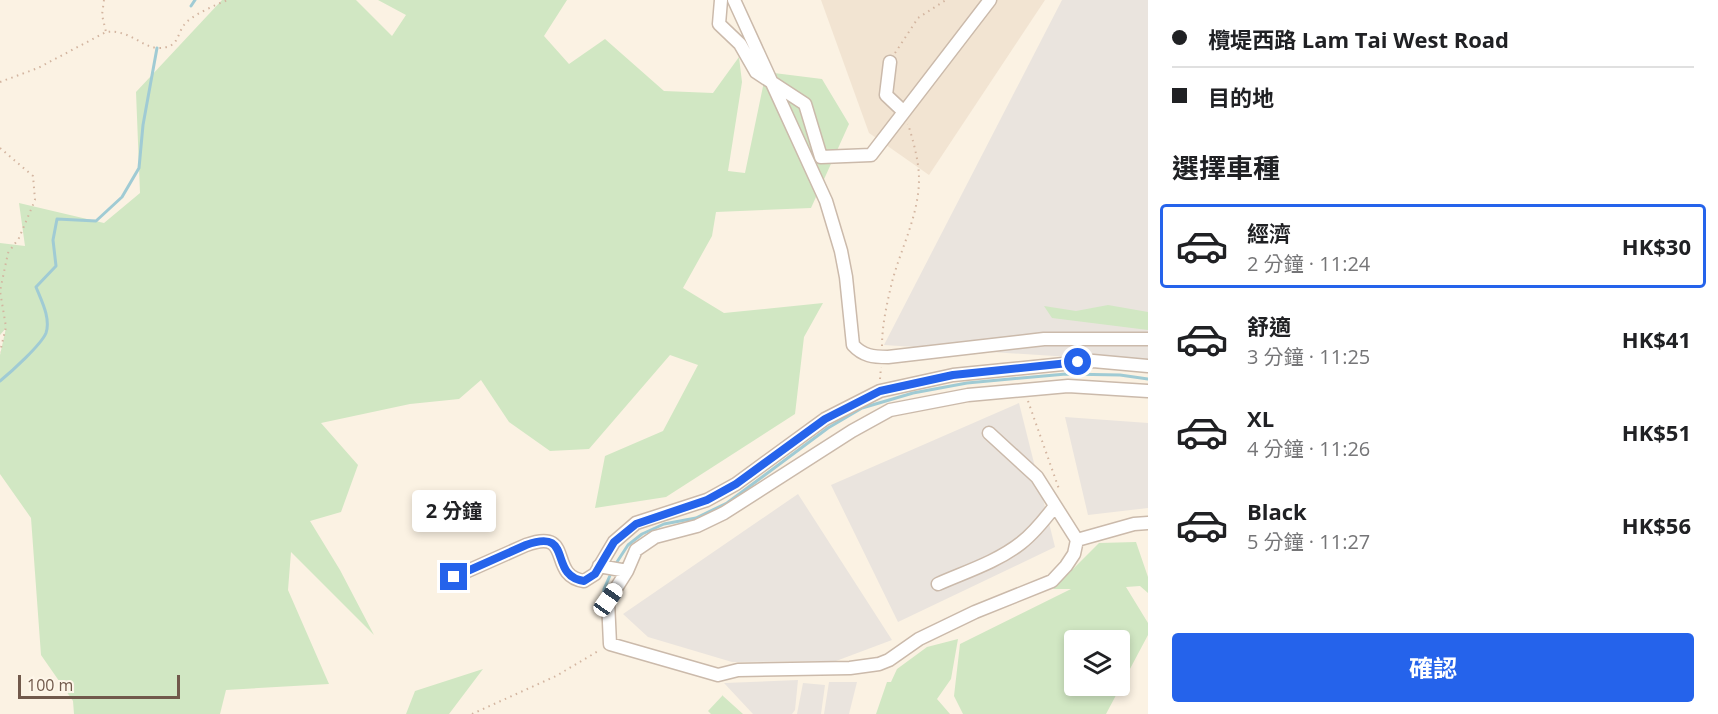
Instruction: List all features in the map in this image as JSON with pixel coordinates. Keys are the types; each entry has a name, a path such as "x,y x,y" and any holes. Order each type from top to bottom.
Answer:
{"street":[{"path":"721,0 719,24 740,44 756,72 805,104 821,157 871,155 990,0"},
{"path":"734,0 826,201 846,277 853,345 860,352 873,357 888,357 1044,339 1148,339"},
{"path":"890,62 886,95 904,112"},
{"path":"989,433 1037,477 1045,489 1059,501 1077,540 1070,560 1052,581 975,612 920,639 879,664 850,668 738,670 718,675 610,644 608,600 614,542 636,524 707,500 736,484 825,419 880,391 953,375 1093,361 1148,366"},
{"path":"454,577 538,541 549,541 556,547 564,571 574,580 584,581 595,574 612,569 656,537 697,526 724,513 852,430 890,410 968,395 1068,386 1148,391"},
{"path":"938,584 1003,555 1022,543 1043,523 1059,501"},
{"path":"1077,540 1148,523"}],"path":[{"path":"104,0 102,15 106,32"},
{"path":"0,82 38,68 106,32 117,30 157,48 172,45 180,36 184,25 210,7 228,0"},
{"path":"890,62 918,18 946,0"},
{"path":"882,346 892,281 911,226 919,178 912,135 904,112"},
{"path":"0,148 33,176 35,200 19,238 8,253 0,291 6,327 0,352"},
{"path":"880,391 881,357"},
{"path":"1024,390 1059,501"},
{"path":"472,714 555,676 610,644"}],"shaded area":[{"path":"821,0 1045,0 929,175 869,133"},
{"path":"1062,0 1148,0 1148,362 884,345"},
{"path":"1019,403 1055,547 898,622 831,485"},
{"path":"1065,417 1148,423 1148,508 1088,515"},
{"path":"798,494 892,640 836,661 732,662 648,637 623,614"},
{"path":"798,680 795,710 792,714 753,714 724,683"},
{"path":"829,682 857,682 849,714 824,714"},
{"path":"803,683 825,685 821,714 797,714"}],"green space":[{"path":"222,0 356,0 392,36 406,15 378,0 567,0 544,36 569,64 605,39 664,91 713,93 739,57 742,82 728,171 745,173 766,72 822,79 849,124 811,208 716,212 712,236 683,288 724,313 823,303 804,337 795,414 666,497 595,508 605,456 663,431 698,365 670,355 589,449 550,451 509,422 481,380 459,399 410,404 321,423 358,465 341,512 310,521 340,570 374,635 291,552 288,590 329,684 226,690 220,714 74,714 73,701 41,655 31,518 0,474 0,355 6,328 0,335 0,243 25,246 19,203 104,223 140,193 136,92"},
{"path":"1108,305 1148,312 1148,330 1052,318 1044,306 1076,311"},
{"path":"1136,542 1148,577 1148,593 1140,586 1126,587 1148,623 1148,635 1130,669 1130,630 1064,630 1064,696 1116,696 1106,714 963,714 954,696 960,644 1071,589 1053,589 1099,543"},
{"path":"958,639 951,679 937,699 950,714 876,714 887,682 891,682 897,669 927,647"},
{"path":"483,669 449,714 406,714 415,691"},
{"path":"723,695 743,714 711,714 708,711"}],"waterway":[{"path":"191,6 195,0"},
{"path":"0,381 32,351 46,333 46,315 36,287 56,266 53,240 57,219 96,221 122,197 139,168 143,125 157,48"},
{"path":"615,565 628,545 642,534 664,524 696,518 727,503 828,428 862,408 913,393 967,383 1066,374 1120,375 1148,379"},
{"path":"603,600 604,589 612,571"}],"route":[{"path":"454,577 526,545 538,541 549,541 560,555 564,571 574,580 584,581 595,574 614,542 636,524 707,500 736,484 825,419 880,391 953,375 1078,362"}]}
